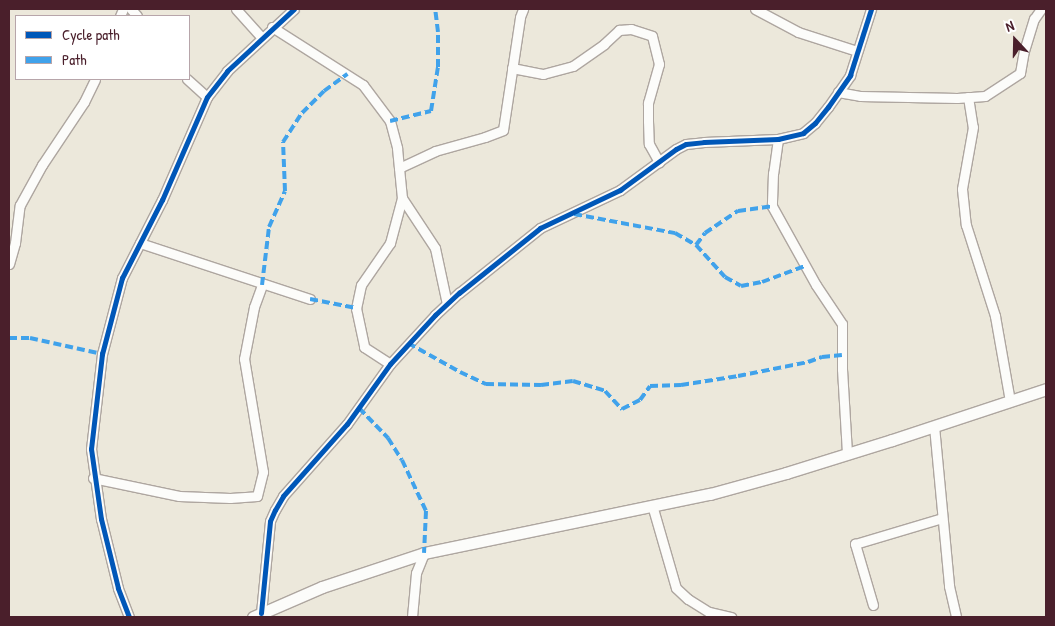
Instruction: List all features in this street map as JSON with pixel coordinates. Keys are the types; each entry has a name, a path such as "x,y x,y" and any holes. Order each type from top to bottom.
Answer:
{"main road":[{"path":"257,615 346,578 424,553 710,494 848,454 1046,389"}],"street":[{"path":"236,9 262,38"},
{"path":"129,617 118,588 101,519 91,449 102,354 122,278 162,200 207,97 228,70 272,27 294,9"},
{"path":"399,168 435,151 503,130 523,9"},
{"path":"755,9 798,32 857,52"},
{"path":"257,615 270,521 275,510 290,489 347,424 390,364 447,304 540,228 620,190 686,144 778,139 803,133 815,123 850,75 870,9"},
{"path":"838,92 860,96 986,96 1020,73 1034,19 1041,9"},
{"path":"272,27 363,85 390,121 397,148 402,198 390,242 361,285 356,308 364,347 390,364"},
{"path":"512,68 543,74 573,66 604,44 619,30 631,29 652,36 659,64 648,103 649,144 659,162"},
{"path":"9,264 15,243 20,205 42,165 84,102 95,80"},
{"path":"188,80 207,97"},
{"path":"968,97 973,127 962,189 966,225 995,316 1010,401"},
{"path":"778,139 773,173 772,206 816,285 842,324 842,369 848,454"},
{"path":"402,198 435,248 447,304"},
{"path":"140,243 310,299"},
{"path":"94,478 179,496 230,498 257,496 263,472 244,359 254,307 262,284"},
{"path":"934,426 942,518 947,546 949,586 956,617"},
{"path":"652,505 676,588 708,615 731,617"},
{"path":"872,605 855,544 942,518"},
{"path":"412,617 416,573 424,553"}],"marked path":[{"path":"390,121 431,111 438,67 438,32 435,9"},
{"path":"262,285 269,227 285,191 283,142 302,113 324,91 347,74"},
{"path":"574,214 675,233 696,245 705,233 738,211 772,206"},
{"path":"696,245 725,277 741,286 762,282 805,266"},
{"path":"310,299 356,308"},
{"path":"9,338 30,338 102,354"},
{"path":"408,343 486,384 541,385 573,381 605,391 622,409 640,400 650,386 681,385 738,376 808,362 822,357 842,355"},
{"path":"359,408 388,438 402,460 426,511 424,553"}],"cycle path":[{"path":"129,617 118,588 101,519 91,449 102,354 122,278 162,200 207,97 227,71 294,9"},
{"path":"261,613 270,521 283,496 347,424 390,364 435,315 459,293 540,228 620,190 676,149 686,144 778,139 803,133 815,123 828,107 850,75 871,9"}]}
